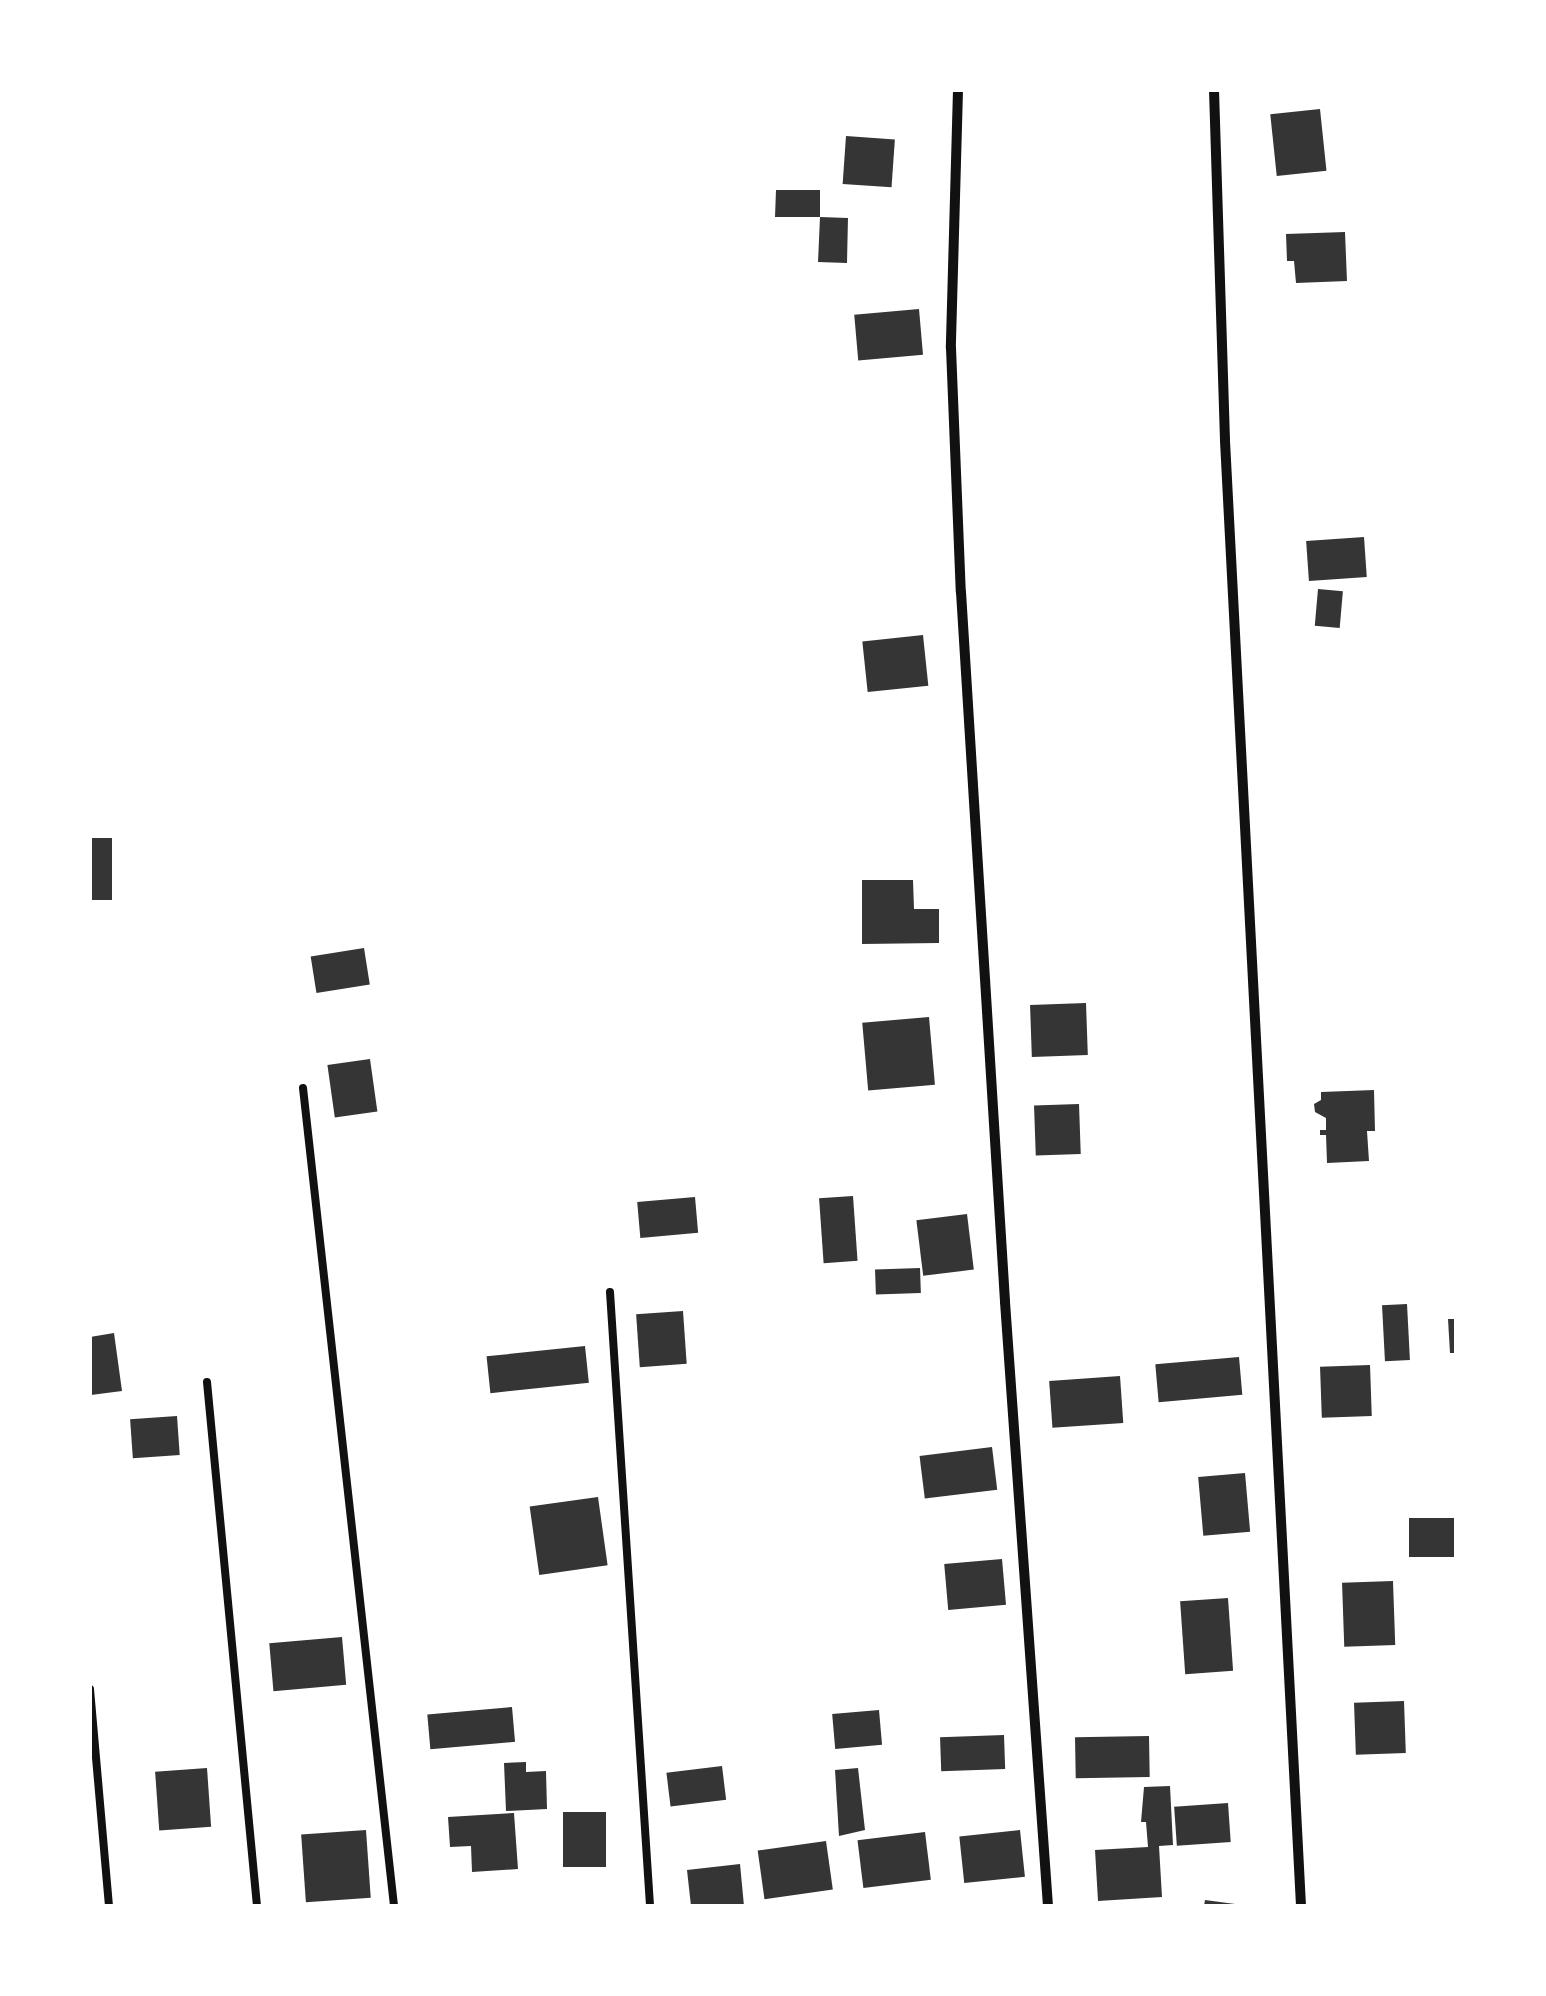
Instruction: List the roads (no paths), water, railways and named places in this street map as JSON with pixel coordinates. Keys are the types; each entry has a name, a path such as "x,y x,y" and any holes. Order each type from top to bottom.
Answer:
{"street":[{"path":"958,90 952,348 961,592 1005,1302 1048,1906"},
{"path":"1214,90 1225,440 1302,1906"}],"lane":[{"path":"303,1088 394,1906"},
{"path":"610,1292 650,1906"},
{"path":"207,1382 258,1906"},
{"path":"90,1689 109,1906"}]}
